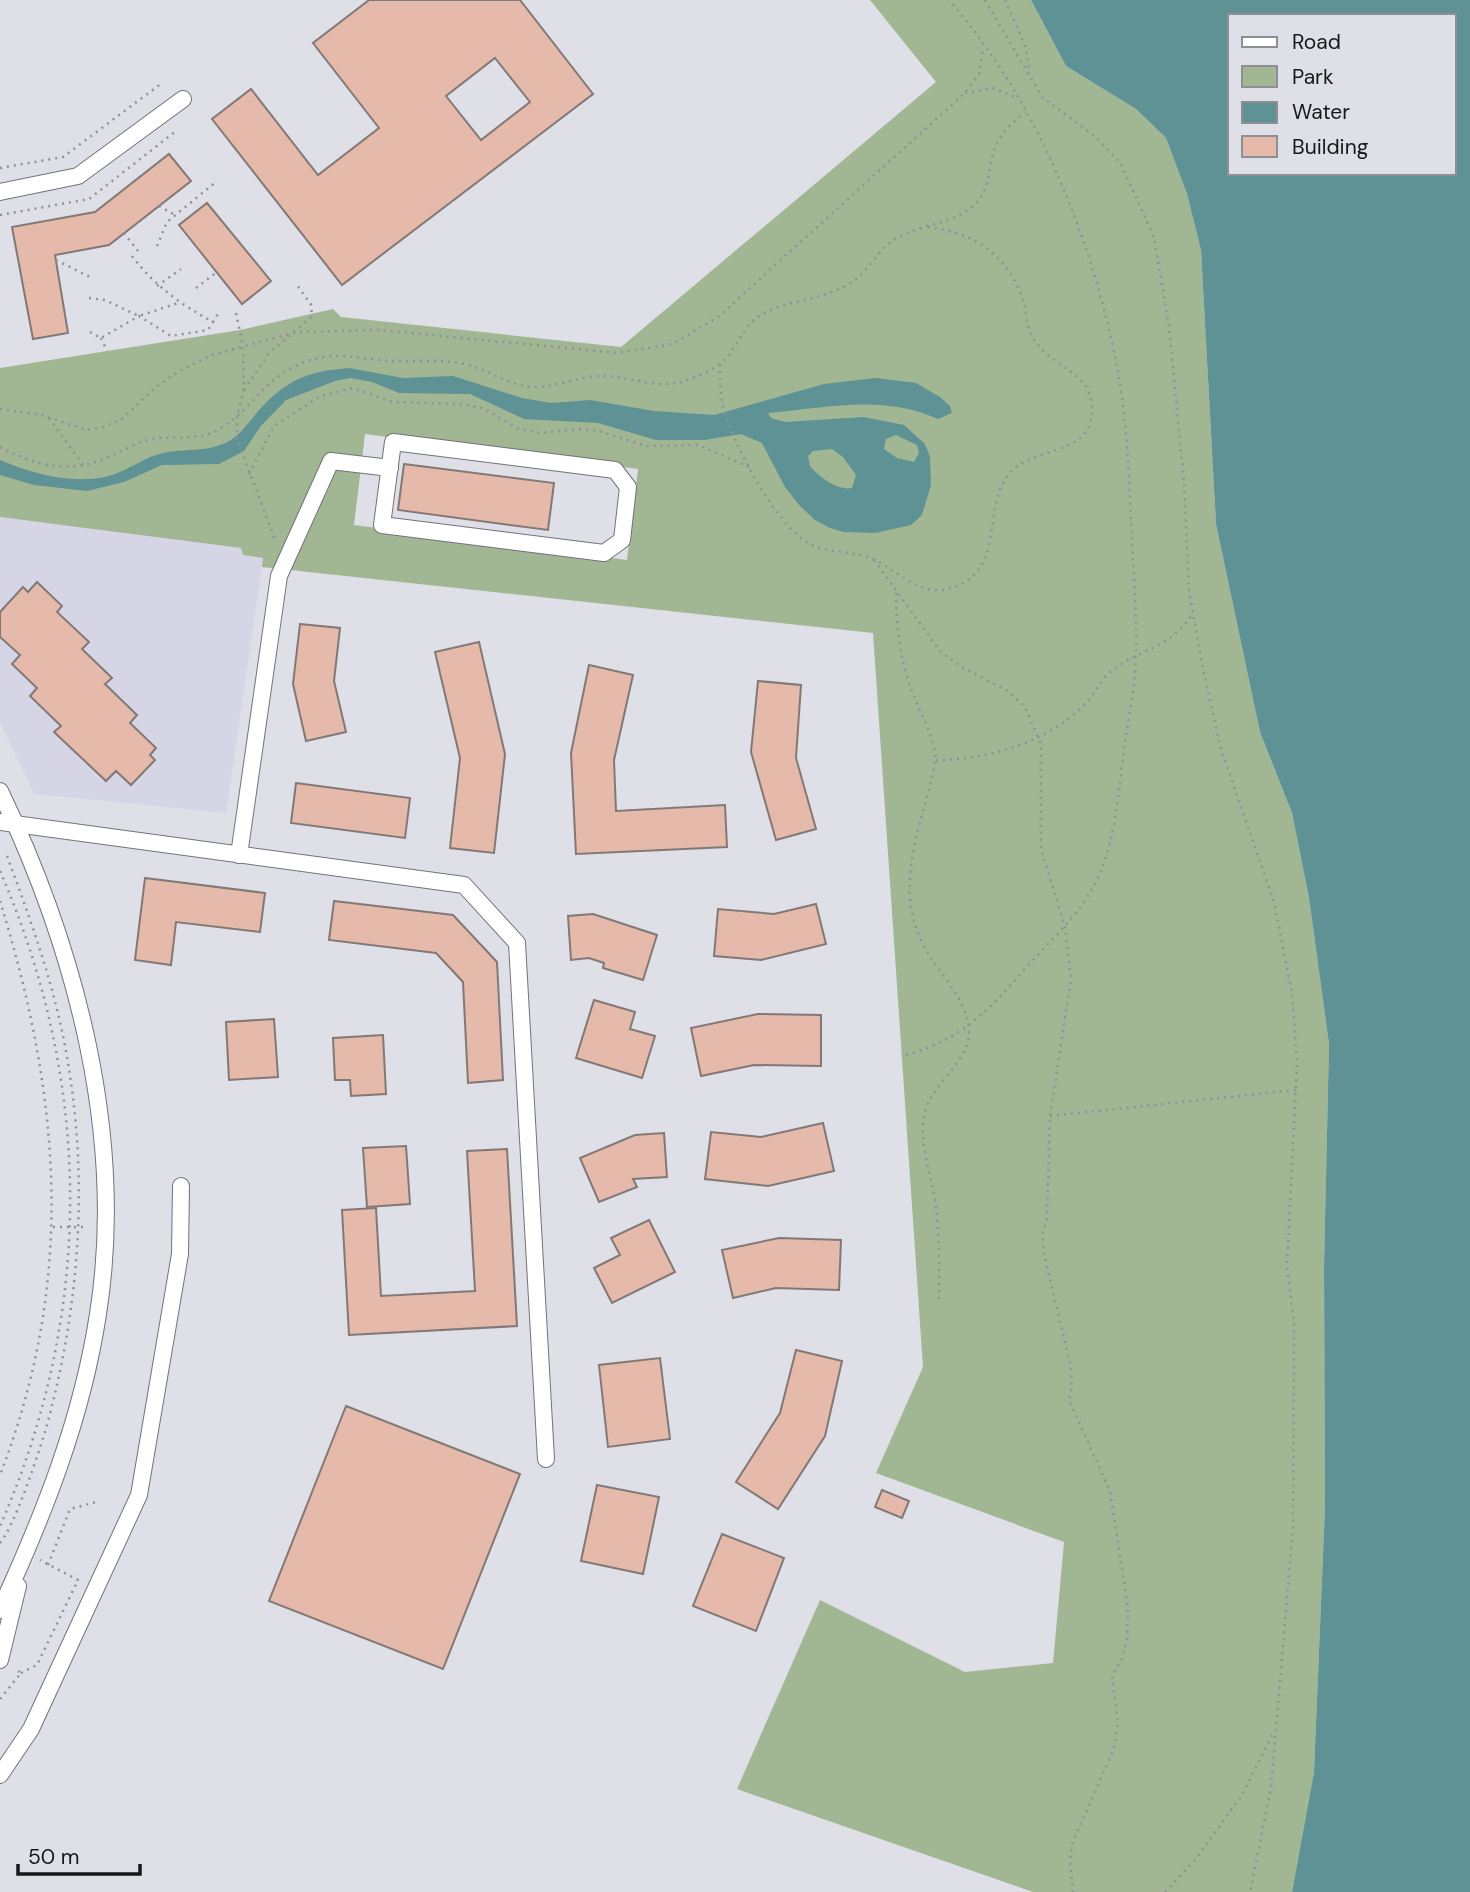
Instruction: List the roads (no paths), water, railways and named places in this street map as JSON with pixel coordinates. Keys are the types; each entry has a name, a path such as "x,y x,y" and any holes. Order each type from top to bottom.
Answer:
{"street":[{"path":"0,192 78,176 183,99"},
{"path":"393,442 615,470 628,487 622,540 604,553 382,525 390,468 393,442"},
{"path":"239,855 279,576 331,461 390,468"},
{"path":"0,791 8,823 33,862 65,955 84,1029 98,1102 105,1227 98,1313 77,1410 44,1514 25,1553 3,1610 0,1659"},
{"path":"8,823 464,885 517,943 546,1459"},
{"path":"0,1775 31,1729 139,1495 180,1254 181,1186"}],"water":[{"path":"1031,0 1470,0 1470,1892 1292,1892 1314,1772 1325,1506 1324,1266 1329,1044 1309,898 1292,813 1260,732 1216,524 1201,250 1187,194 1166,138 1136,109 1066,66"},
{"path":"349,368 403,378 453,376 522,398 551,403 590,400 654,411 714,415 824,384 876,378 916,383 940,397 950,406 952,413 938,419 896,407 854,405 768,413 771,418 785,422 864,417 904,425 925,444 930,457 931,485 922,515 911,525 875,533 844,532 815,520 785,487 762,443 741,434 704,440 656,440 598,423 524,419 470,394 399,393 372,382 350,378 286,400 260,427 244,451 219,464 162,465 124,482 87,491 34,485 0,475 0,460 53,477 95,478 116,474 163,453 215,447 235,437 270,399 300,378 322,371","holes":["896,435 917,445 919,453 914,462 897,458 884,449 886,439","832,449 843,457 856,475 852,488 829,482 810,466 808,456 813,451"]}]}
